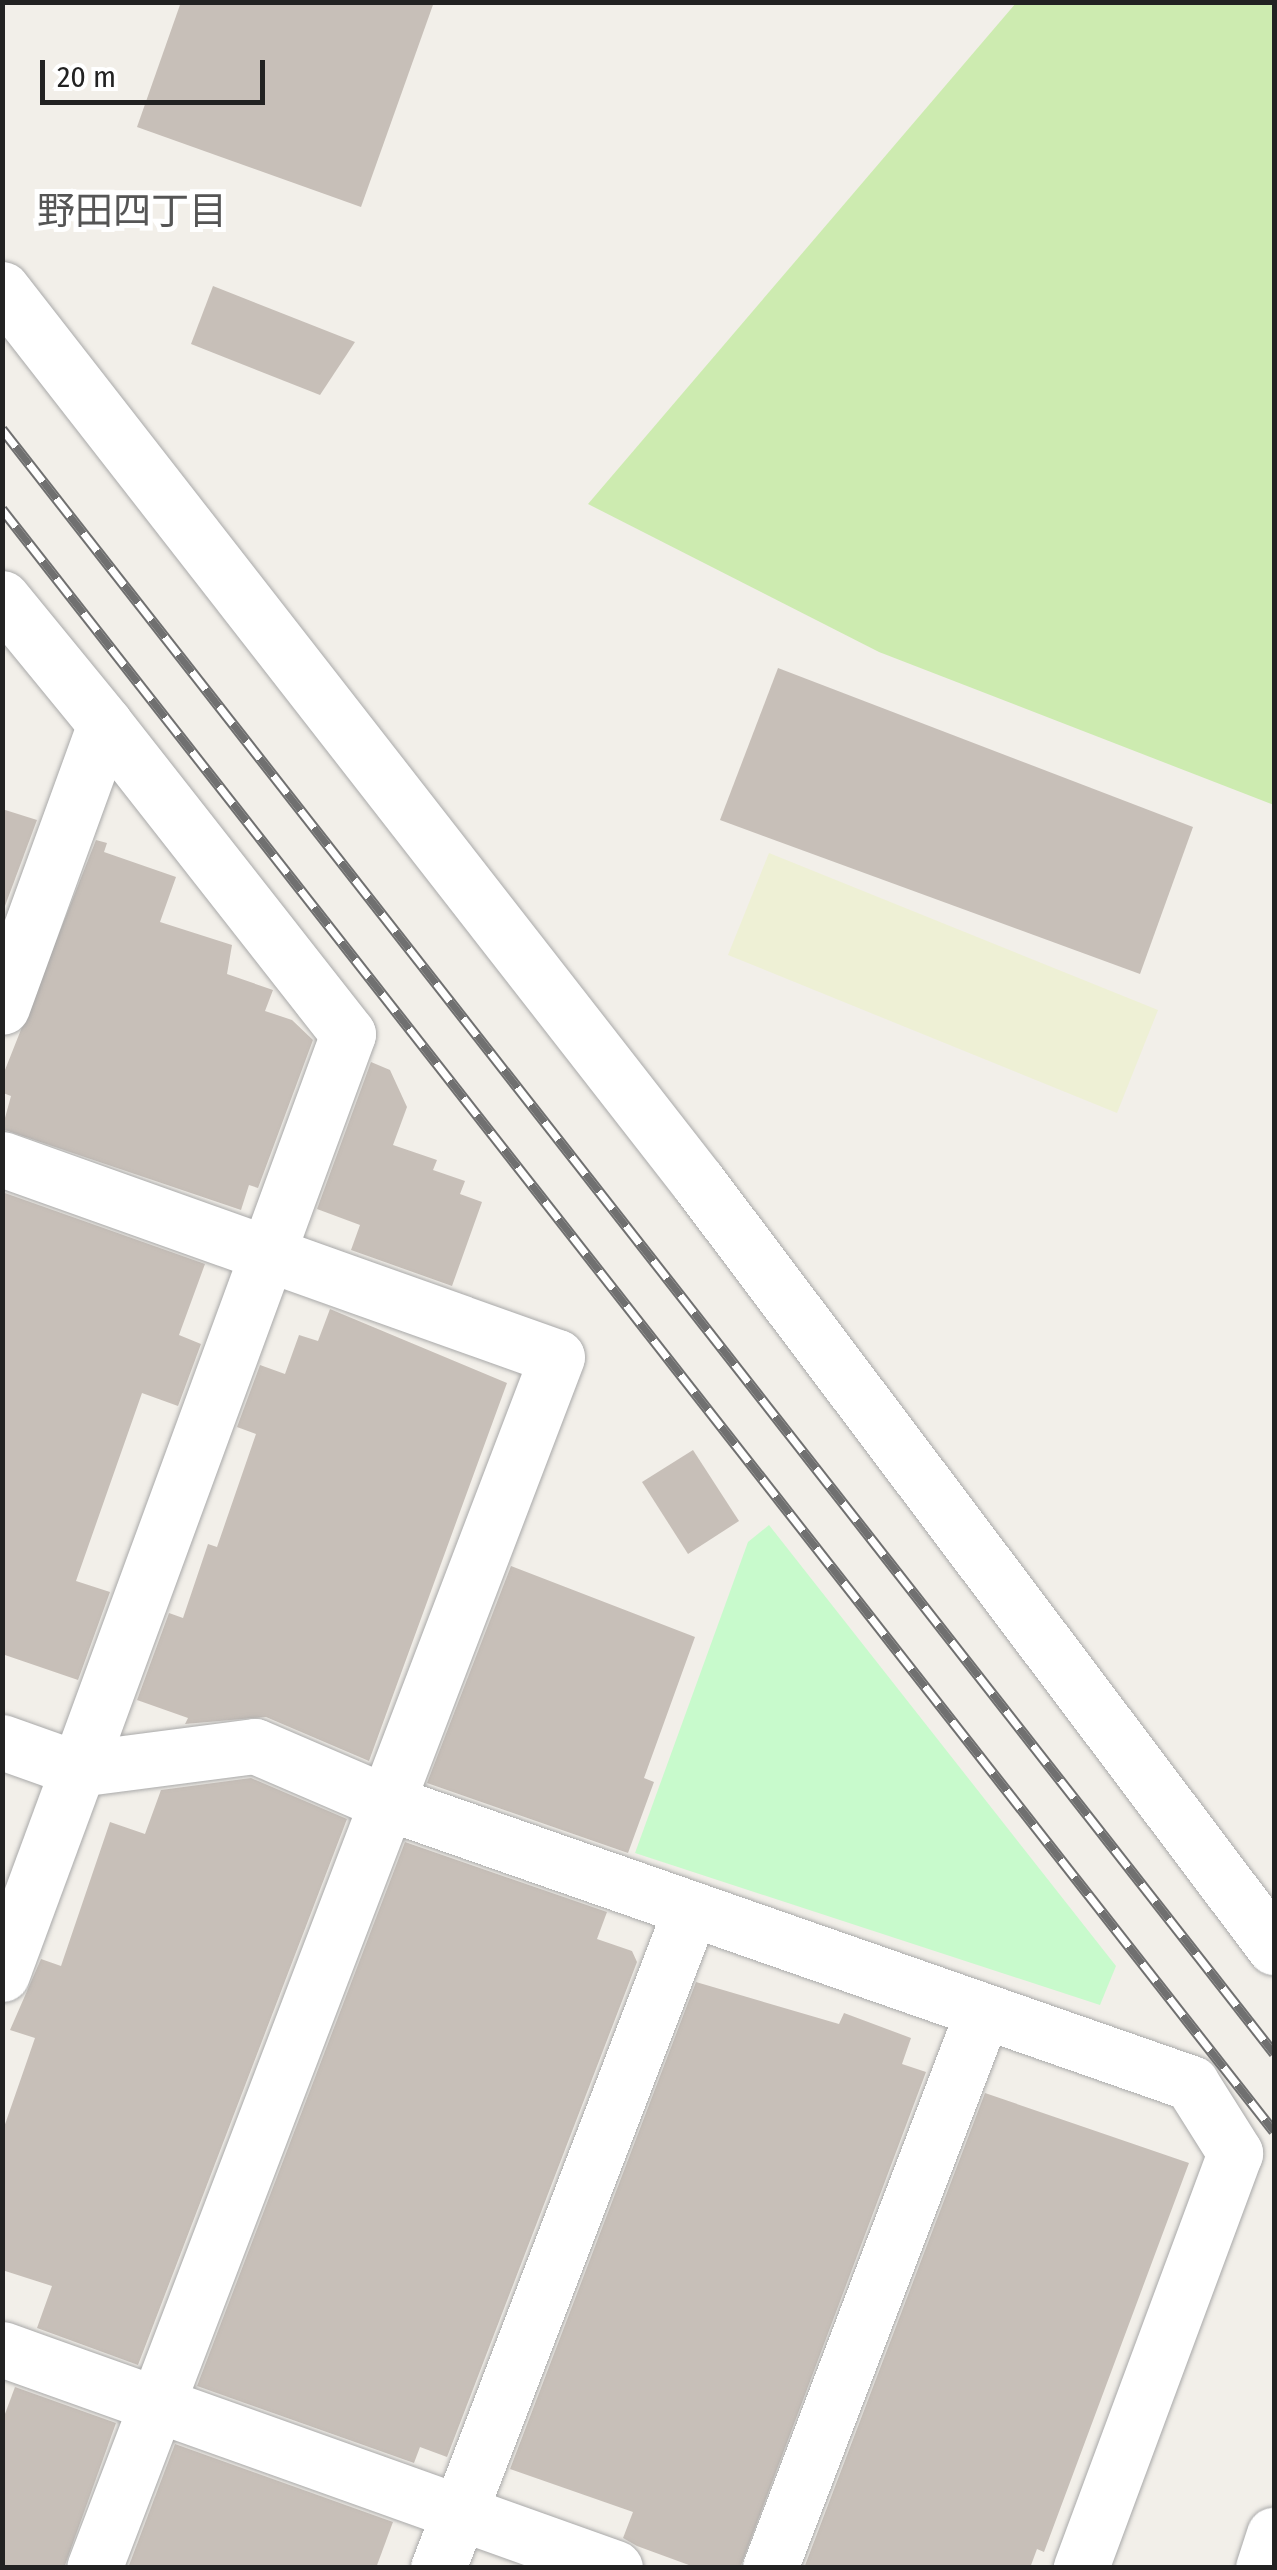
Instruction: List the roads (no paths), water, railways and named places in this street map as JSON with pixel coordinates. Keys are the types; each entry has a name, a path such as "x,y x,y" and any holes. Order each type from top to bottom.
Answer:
{"street":[{"path":"2,289 698,1182 1274,1947"},
{"path":"2,598 348,1034 2,1974"},
{"path":"2,1006 105,724"},
{"path":"2,1159 557,1356 383,1801 94,2568"},
{"path":"2,1742 78,1769 255,1746 383,1801 1191,2083 1235,2153 1081,2568"},
{"path":"438,2568 691,1909"},
{"path":"770,2568 983,2010"},
{"path":"2,2349 615,2568"},
{"path":"1262,2568 1274,2535"}],"railway":[{"path":"2,429 1274,2053"},
{"path":"2,509 1274,2131"}],"district":[{"name":"野田四丁目","path":"132,212"}]}
